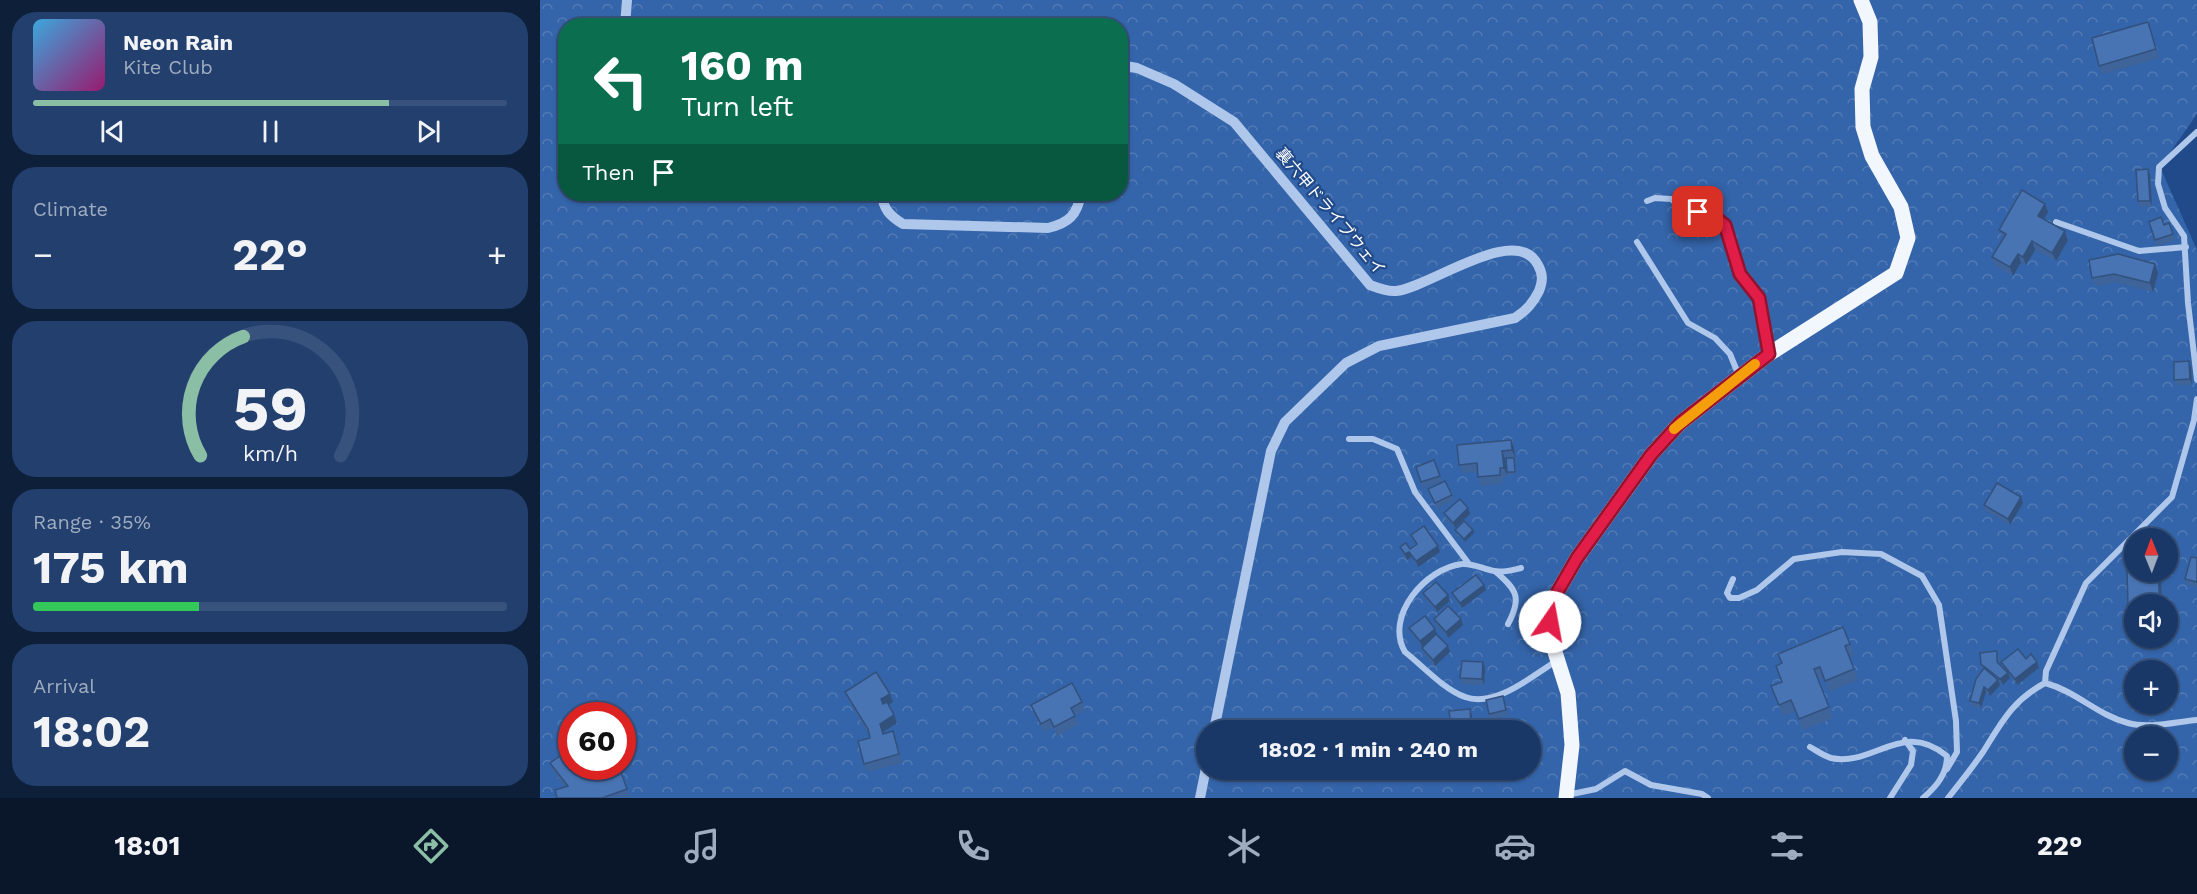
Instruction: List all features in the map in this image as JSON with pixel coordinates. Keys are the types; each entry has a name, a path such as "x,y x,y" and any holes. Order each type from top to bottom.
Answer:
{"main road":[{"path":"1566,796 1571,735 1568,693 1550,622 1551,603 1577,558 1651,455 1680,423 1769,354 1896,273 1908,238 1901,207 1872,156 1863,127 1862,89 1871,57 1870,22 1861,0"}],"street":[{"path":"626,18 627,0"},
{"name":"裏六甲ドライブウェイ","path":"1128,66 1174,84 1234,122 1370,285 1397,291 1482,256 1518,251 1525,251 1533,256 1542,273 1542,284 1528,310 1515,318 1379,346 1346,363 1286,422 1271,451 1216,720"},
{"path":"2197,132 2159,167 2158,184 2165,208 2184,236 2188,303 2197,380"},
{"path":"1647,201 1656,198 1671,200 1682,208 1714,216 1725,225 1740,274 1759,298 1769,354"},
{"path":"883,201 892,217 903,224 1048,228 1062,225 1074,216 1078,212 1080,201"},
{"path":"2056,222 2139,251 2186,248"},
{"path":"1637,242 1688,323 1715,338 1730,354 1739,376"},
{"path":"2045,683 2046,671 2086,583 2172,497 2194,420 2197,399"},
{"path":"1349,439 1373,439 1397,449 1415,492 1469,564"},
{"path":"1733,579 1727,593 1730,598 1739,598 1757,590 1794,559 1842,552 1881,554 1922,576 1939,606 1956,721 1957,752 1935,788 1923,798"},
{"path":"1521,568 1496,572 1469,564 1453,566 1415,591 1406,608 1400,628 1401,644 1405,652 1452,689 1465,697 1479,699 1512,688 1558,660"},
{"path":"1496,572 1514,589 1517,600 1516,608 1508,624"},
{"path":"1948,798 1982,754 2004,718 2025,694 2045,683 2064,688 2105,714 2128,723 2145,725 2197,720"},
{"path":"1810,747 1832,758 1855,757 1905,740 1936,746 1947,756 1947,769"},
{"path":"1890,798 1911,765 1913,751 1905,740"},
{"path":"1566,796 1596,789 1625,771 1651,785 1702,794 1708,798"},
{"path":"1200,798 1204,780"}],"green space":[{"path":"540,0 2197,0 2197,114 2160,167 2197,250 2197,798 540,798"}],"building":[{"path":"2148,22 2156,49 2099,66 2092,38"},
{"path":"2148,169 2150,201 2138,201 2136,170"},
{"path":"2022,190 2045,204 2038,216 2065,231 2052,253 2032,241 2023,257 2018,254 2010,267 1992,257 2006,234 1999,230"},
{"path":"2161,217 2164,225 2169,223 2173,234 2155,240 2149,222"},
{"path":"2118,254 2155,264 2150,283 2114,274 2092,278 2089,260"},
{"path":"2189,361 2190,379 2174,380 2174,362"},
{"path":"1511,440 1512,450 1502,451 1504,468 1500,468 1500,475 1478,477 1477,463 1459,465 1457,445"},
{"path":"1506,458 1514,458 1515,472 1507,472"},
{"path":"1434,460 1440,476 1421,482 1416,467"},
{"path":"1445,481 1452,495 1435,503 1428,489"},
{"path":"1997,483 2021,497 2008,519 1984,505"},
{"path":"1460,499 1468,508 1453,523 1444,513"},
{"path":"1464,521 1473,530 1464,539 1455,530"},
{"path":"1424,526 1438,546 1416,561 1409,552 1405,554 1400,547 1406,543 1410,549 1417,544 1411,535"},
{"path":"2191,557 2197,558 2197,582 2185,579"},
{"path":"1476,575 1484,585 1460,603 1452,593"},
{"path":"1436,582 1448,595 1435,607 1423,593"},
{"path":"2127,582 2159,582 2159,594 2128,594"},
{"path":"1448,606 1461,619 1446,632 1434,619"},
{"path":"1425,616 1435,629 1420,641 1409,628"},
{"path":"1843,627 1850,644 1845,646 1854,669 1825,681 1820,667 1814,669 1829,707 1799,719 1791,700 1779,705 1771,686 1782,682 1776,666 1782,663 1778,654"},
{"path":"1436,634 1448,646 1433,660 1422,648"},
{"path":"2018,649 2026,659 2031,654 2037,662 2015,679 2001,662"},
{"path":"1997,651 1997,662 2008,673 2000,679 1981,664 1980,653"},
{"path":"1462,661 1483,662 1482,679 1460,678"},
{"path":"1984,668 1998,680 1988,690 1984,687 1979,703 1970,701 1976,679"},
{"path":"876,672 890,694 881,699 883,704 887,702 894,715 880,724 883,734 893,731 899,754 864,764 858,741 870,738 868,729 845,692"},
{"path":"1072,683 1082,702 1071,708 1075,716 1054,727 1050,719 1041,724 1031,705"},
{"path":"1503,696 1506,710 1489,714 1486,700"},
{"path":"1470,709 1471,720 1450,720 1449,711"},
{"path":"558,758 558,773 550,763"},
{"path":"563,780 624,780 627,789 602,798 557,798 555,790 568,786"}],"slow traffic":[{"path":"1674,429 1755,364"}],"route":[{"path":"1550,622 1551,603 1577,558 1651,455 1680,423 1769,354 1759,298 1740,274 1725,225 1714,216 1698,212"}]}
